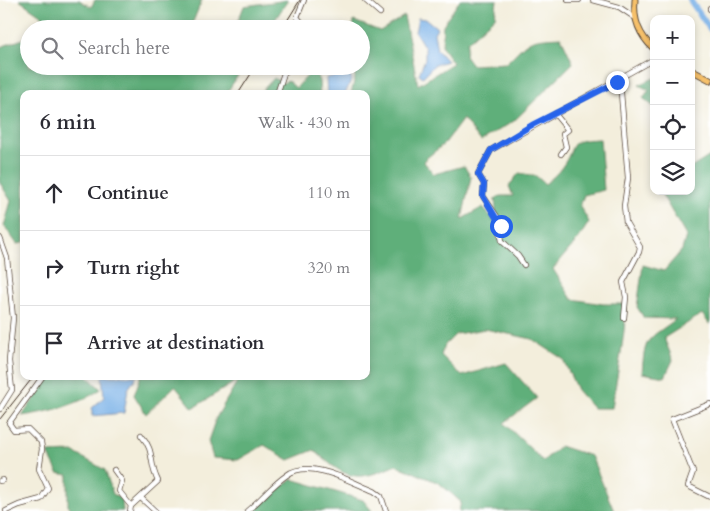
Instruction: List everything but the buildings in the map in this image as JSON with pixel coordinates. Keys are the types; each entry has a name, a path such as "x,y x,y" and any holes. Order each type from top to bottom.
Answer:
{"main road":[{"path":"635,0 634,17 642,35 650,44"},
{"path":"695,72 710,80"}],"street":[{"path":"299,20 297,18 304,0"},
{"path":"364,0 380,14"},
{"path":"568,0 579,0"},
{"path":"593,0 619,7 634,17"},
{"path":"524,265 518,256 502,241 498,218 483,196 484,184 478,174 491,150 617,82 652,60"},
{"path":"278,90 283,75"},
{"path":"617,82 621,94 628,178 624,206 629,231 640,247 624,282 626,297 624,318"},
{"path":"555,114 568,130 563,134 566,147 561,154"},
{"path":"0,238 5,251 9,274 13,329 9,361 12,390 0,409"},
{"path":"6,511 19,504 41,499 48,488 39,469 42,449 41,442 32,431 28,429 14,430 9,423 40,380"},
{"path":"710,404 672,419 694,472 688,486 710,497"},
{"path":"114,470 122,481 119,491 130,508 158,481 152,464 150,446 141,435"},
{"path":"246,511 285,476 306,469 321,470 374,491 381,496 386,511"},
{"path":"140,498 155,511"}],"green space":[{"path":"19,0 79,0 91,7 95,0 202,0 194,20 48,20"},
{"path":"288,0 275,20 239,20 244,6"},
{"path":"460,0 497,0 495,17 467,42 465,55 472,65 506,63 529,42 561,37 573,63 514,121 481,141 463,119 445,143 423,161 434,174 464,166 471,177 462,219 483,207 497,224 495,199 500,196 513,196 509,186 519,173 536,176 545,184 567,160 576,142 600,139 604,190 584,195 580,206 589,222 579,238 553,269 572,299 603,304 626,304 612,408 593,408 577,390 563,359 532,339 485,329 456,334 445,345 441,355 462,376 506,363 537,398 504,423 543,461 560,446 591,456 614,511 459,511 461,502 439,483 396,465 371,474 352,476 335,468 314,450 289,460 264,445 238,460 213,458 208,441 216,418 238,380 370,380 370,90 352,90 354,75 370,75 370,27 380,31 404,16 418,85 453,63 442,47 443,25"},
{"path":"20,40 20,75 238,75 229,90 20,90 20,244 17,244 4,226 11,201 0,183 0,47"},
{"path":"308,75 316,75 320,90 263,90 274,78 283,83 288,81 296,88"},
{"path":"650,80 650,104 643,98 649,90 639,85"},
{"path":"710,156 710,325 702,314 664,338 673,360 665,377 642,373 644,352 649,340 676,319 644,318 637,307 643,265 664,271 682,250 686,236 662,195 695,195 695,165"},
{"path":"47,380 91,380 101,389 92,395 63,407 22,416"},
{"path":"140,380 238,380 193,408 175,386 146,414 134,395"},
{"path":"73,452 105,470 113,494 122,500 123,511 74,511 68,506 68,475 58,473 48,453"},
{"path":"292,479 363,500 372,511 250,511"}],"water":[{"path":"418,18 426,19 437,28 434,33 437,50 447,61 434,65 423,77 419,74 425,59 425,48 415,32"},
{"path":"350,75 352,79 347,90 327,90 326,78"},
{"path":"102,380 134,380 128,389 124,413 92,416 92,408 104,397"}],"waterway":[{"path":"690,0 710,29"}],"railway":[{"path":"288,20 300,0"},
{"path":"241,90 250,75"},
{"path":"0,419 31,380"}],"route":[{"path":"501,226 498,218 483,196 484,184 478,174 491,150 532,125 617,82"}]}
